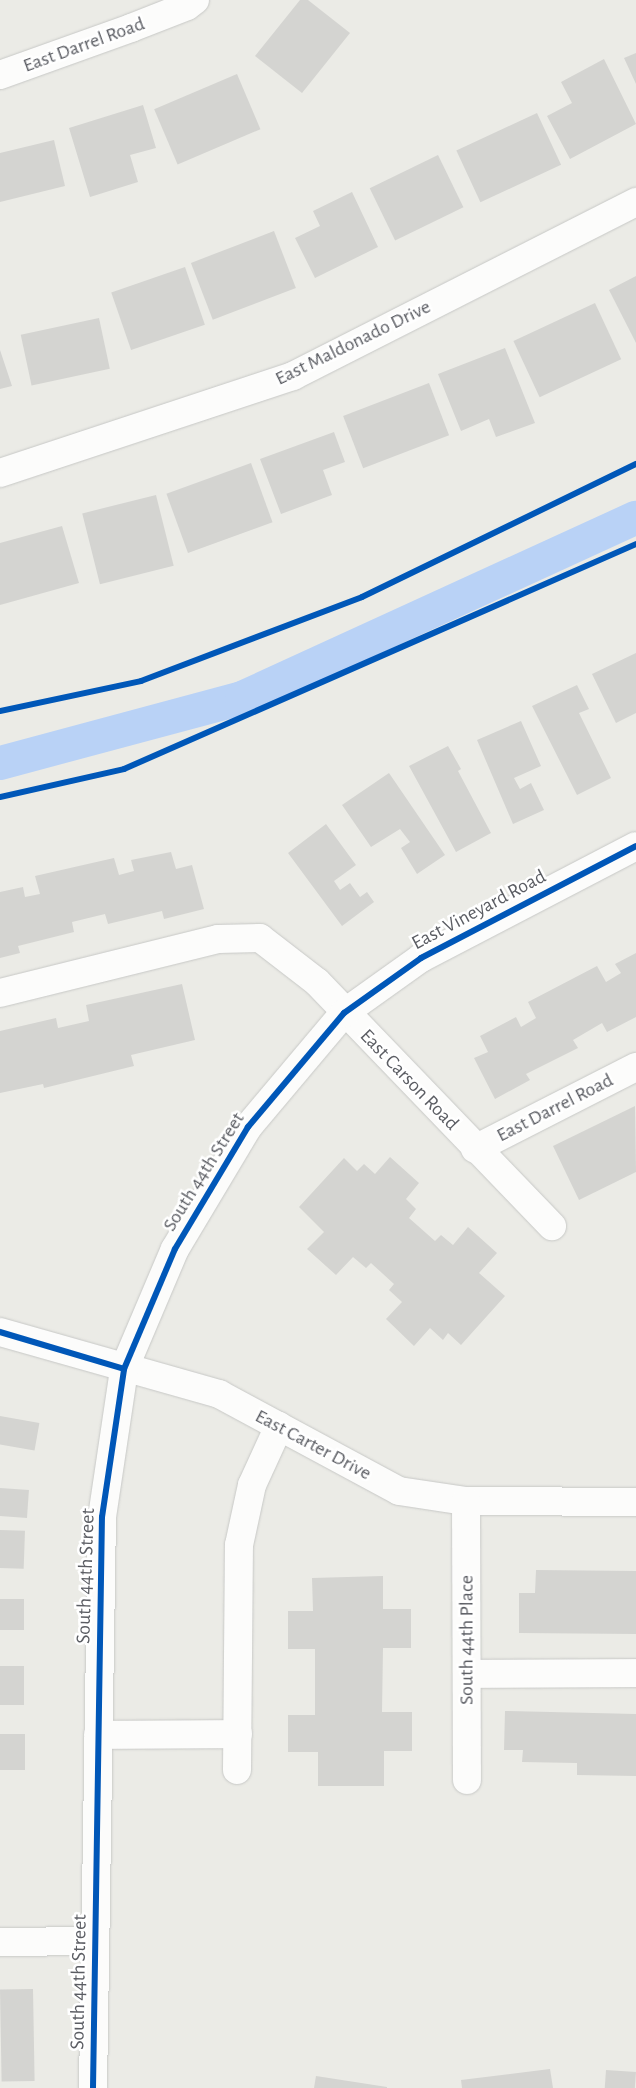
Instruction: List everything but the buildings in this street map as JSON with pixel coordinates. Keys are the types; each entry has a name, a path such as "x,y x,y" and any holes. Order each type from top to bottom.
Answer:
{"street":[{"name":"East Darrel Road","path":"0,75 131,28 187,6 195,0"},
{"name":"East Maldonado Drive","path":"0,473 293,376 636,202"},
{"name":"East Vineyard Road","path":"344,1013 421,958 636,846"},
{"name":"East Carson Road","path":"0,994 218,939 260,938 317,982 344,1013 552,1226"},
{"name":"South 44th Street","path":"93,2088 102,1517 124,1369 175,1249 248,1127 344,1013"},
{"name":"East Darrel Road","path":"475,1148 636,1067"},
{"name":"East Carter Drive","path":"0,1332 124,1369 219,1394 399,1491 466,1501 636,1502"},
{"path":"237,1770 239,1545 252,1485 279,1426"},
{"name":"South 44th Place","path":"466,1501 467,1780"},
{"path":"467,1674 636,1673"},
{"path":"98,1735 238,1734"},
{"path":"0,1942 95,1941"}],"waterway":[{"path":"0,763 242,698 636,518"}],"cycle path":[{"path":"0,711 141,681 362,597 636,464"},
{"path":"0,797 124,769 636,544"},
{"path":"93,2088 102,1517 124,1369 175,1249 248,1127 344,1013 421,958 636,846"},
{"path":"0,1332 124,1369"}]}
